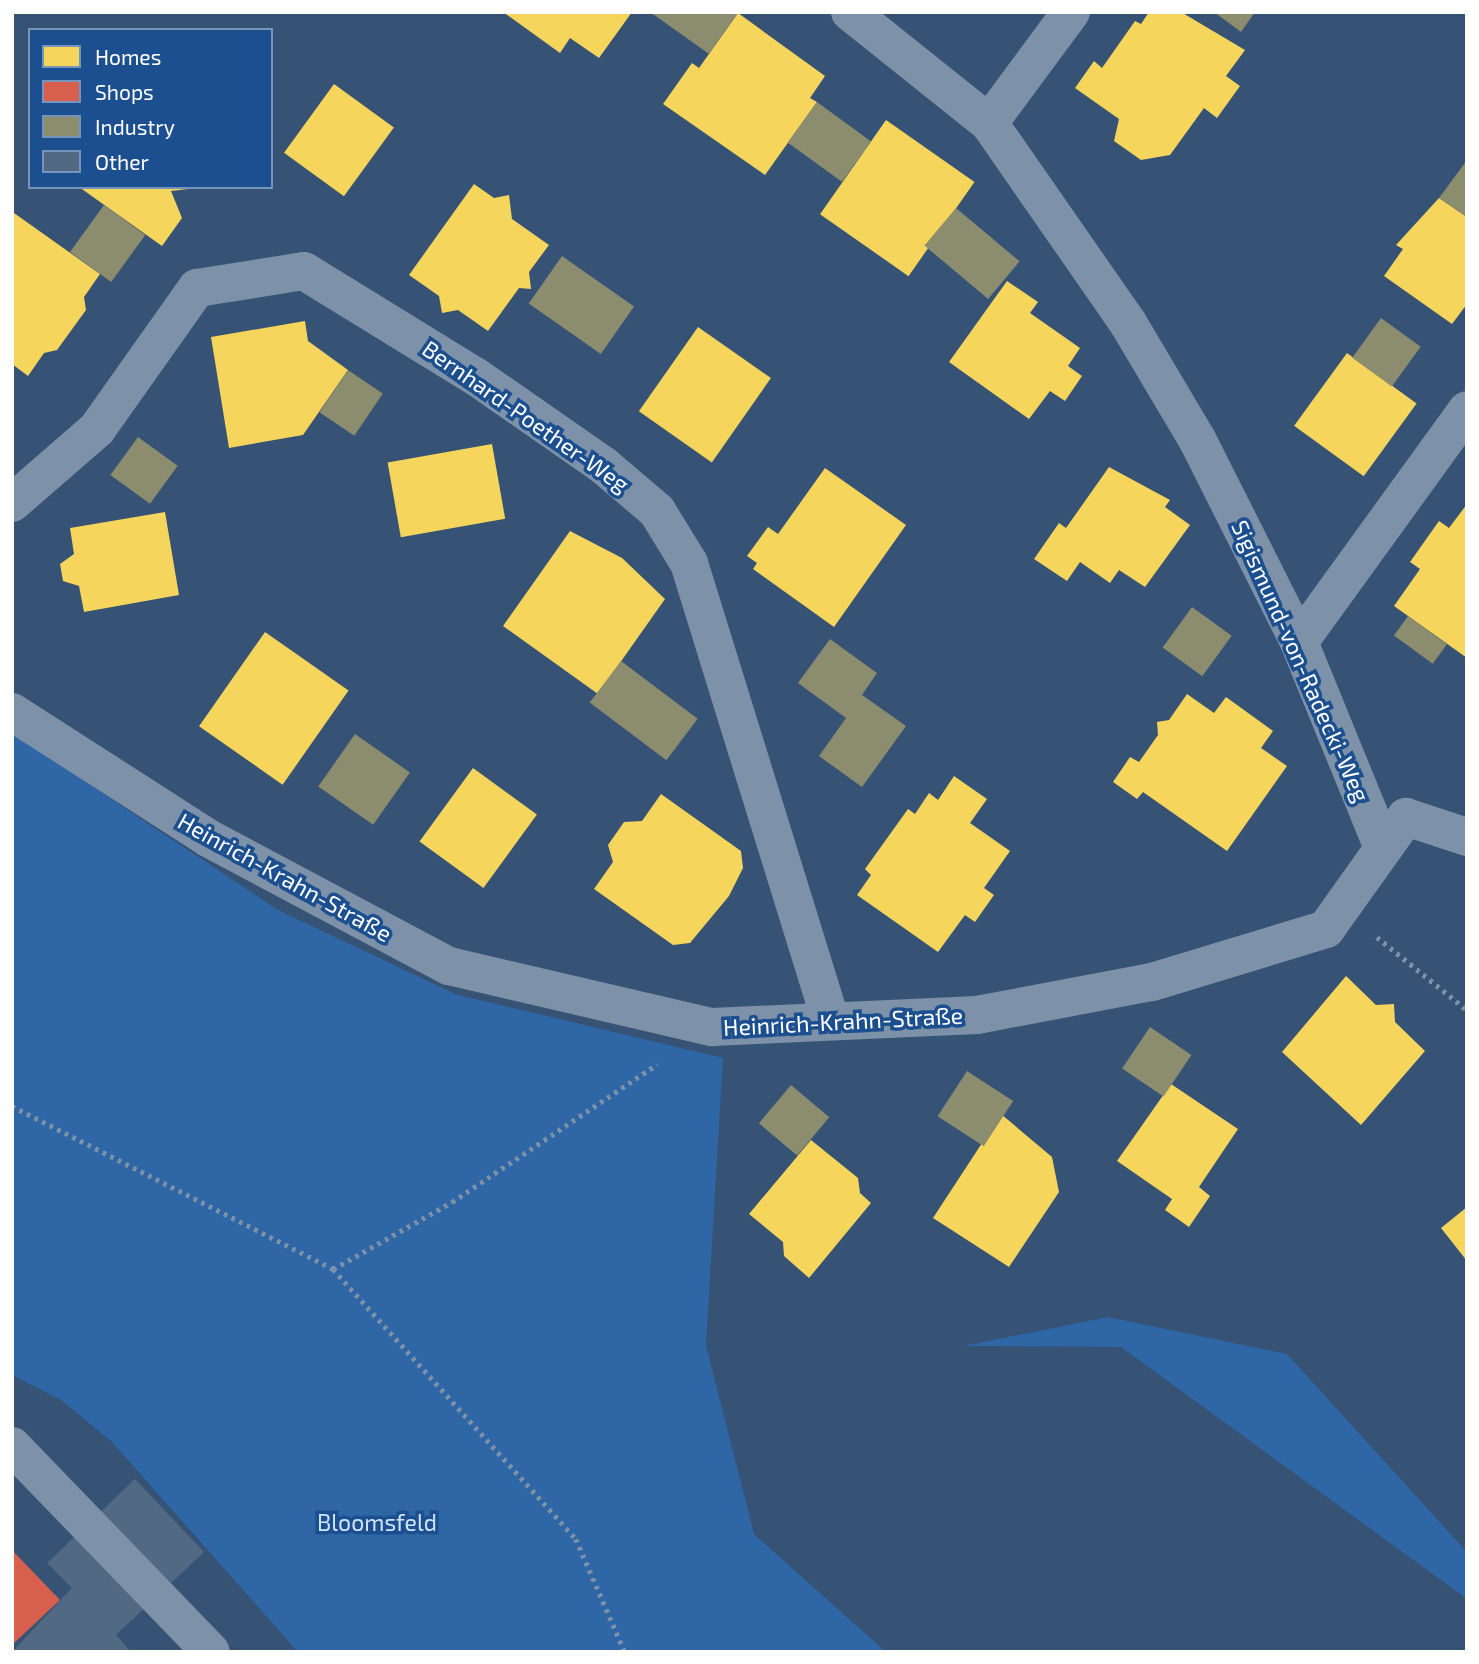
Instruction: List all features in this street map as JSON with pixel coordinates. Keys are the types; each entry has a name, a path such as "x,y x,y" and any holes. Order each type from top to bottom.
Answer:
{"street":[{"name":"Sigismund-von-Radecki-Weg","path":"850,12 989,123 1177,404 1299,642 1383,848"},
{"path":"989,123 1071,12"},
{"name":"Bernhard-Poether-Weg","path":"12,502 97,429 197,288 304,271 475,376 603,465 657,511 689,563 830,1019"},
{"path":"1299,642 1467,410"},
{"name":"Heinrich-Krahn-Straße","path":"12,712 208,838 449,966 712,1027 830,1019 977,1014 1152,982 1326,929 1406,817 1467,837"},
{"path":"12,1446 211,1652"}],"path":[{"path":"1341,908 1467,1010"},
{"path":"333,1269 452,1202 712,1027"},
{"path":"12,1105 333,1269 576,1539 625,1652"}],"green space":[{"name":"Bloomsfeld","path":"12,733 278,910 455,994 723,1058 706,1345 754,1534 886,1652 298,1652 112,1442 61,1400 12,1375"},
{"path":"1108,1317 1287,1354 1467,1552 1467,1599 1121,1347 963,1346"}],"building: Homes":[{"path":"503,12 632,12 599,58 570,38 560,53"},
{"path":"1149,12 1181,12 1245,50 1226,76 1240,86 1217,118 1204,108 1170,155 1141,160 1114,141 1119,119 1075,88 1094,61 1102,68 1135,21 1141,24"},
{"path":"738,13 825,76 810,98 817,102 765,175 663,104 692,63 699,68"},
{"path":"334,84 394,127 344,196 284,153"},
{"path":"886,120 974,182 909,276 820,214"},
{"path":"474,184 494,198 509,195 512,219 549,245 529,272 531,289 519,288 488,331 458,310 442,313 439,296 409,275"},
{"path":"82,189 188,189 171,191 182,218 162,246"},
{"path":"1439,198 1467,217 1467,304 1452,324 1384,276 1403,249 1396,245"},
{"path":"14,213 100,274 84,297 86,310 57,350 44,353 28,376 12,364"},
{"path":"1007,281 1038,302 1030,313 1080,348 1068,366 1082,376 1065,401 1050,391 1029,419 949,362"},
{"path":"305,321 308,341 348,370 303,435 229,448 211,337"},
{"path":"698,327 771,378 712,462 639,411"},
{"path":"1347,353 1417,404 1364,476 1294,426"},
{"path":"492,444 505,519 401,537 388,462"},
{"path":"1109,467 1170,500 1165,507 1190,525 1145,587 1119,570 1110,583 1080,562 1067,581 1034,559 1059,523 1066,528"},
{"path":"825,468 906,525 834,627 753,569 757,563 747,556 768,527 778,534"},
{"path":"1467,504 1467,658 1394,606 1420,569 1410,562 1439,521 1449,528"},
{"path":"165,512 179,595 84,612 79,586 63,581 60,564 74,554 70,528"},
{"path":"570,531 622,558 665,599 598,694 503,626"},
{"path":"265,632 349,691 283,785 199,726"},
{"path":"1187,694 1214,713 1226,697 1273,731 1261,748 1287,766 1227,851 1143,792 1137,799 1113,782 1130,757 1139,762 1158,735 1157,722 1169,720"},
{"path":"473,768 537,814 483,888 420,842"},
{"path":"954,776 987,799 970,823 1010,851 984,888 994,895 975,922 965,915 938,952 857,895 871,875 865,869 908,809 915,814 929,793 938,800"},
{"path":"661,794 741,851 743,868 729,896 690,943 673,945 594,889 613,862 608,845 624,822 642,821"},
{"path":"1346,976 1376,1005 1394,1004 1395,1022 1425,1051 1361,1125 1282,1052"},
{"path":"1171,1084 1238,1129 1199,1187 1210,1196 1189,1227 1165,1210 1172,1199 1117,1161"},
{"path":"1001,1114 1052,1157 1059,1192 1009,1267 933,1218"},
{"path":"811,1140 858,1178 860,1193 871,1203 809,1278 784,1256 783,1242 749,1214"},
{"path":"1467,1207 1467,1261 1441,1228"}],"building: Shops":[{"path":"12,1550 60,1600 12,1645"}],"building: Industry":[{"path":"650,12 736,12 738,13 709,54"},
{"path":"1214,12 1255,12 1241,32"},
{"path":"817,102 871,141 842,182 788,142"},
{"path":"1467,160 1467,217 1439,198"},
{"path":"104,205 145,235 111,282 70,252"},
{"path":"956,208 1020,261 988,299 925,246"},
{"path":"562,256 634,306 601,354 529,304"},
{"path":"1381,318 1421,347 1392,386 1352,358"},
{"path":"348,370 383,393 354,436 319,412"},
{"path":"138,437 178,466 150,504 110,475"},
{"path":"1192,607 1232,636 1202,676 1163,647"},
{"path":"1408,616 1447,644 1433,664 1394,635"},
{"path":"830,639 877,673 862,695 906,726 862,787 819,756 846,718 798,683"},
{"path":"621,661 698,719 666,760 590,703"},
{"path":"355,734 410,772 373,825 318,786"},
{"path":"1150,1027 1191,1055 1163,1096 1122,1068"},
{"path":"967,1071 1013,1101 984,1146 938,1116"},
{"path":"791,1085 829,1117 797,1155 759,1123"}],"building: Other":[{"path":"135,1479 204,1552 116,1635 131,1652 12,1652 72,1588 47,1563"}]}
